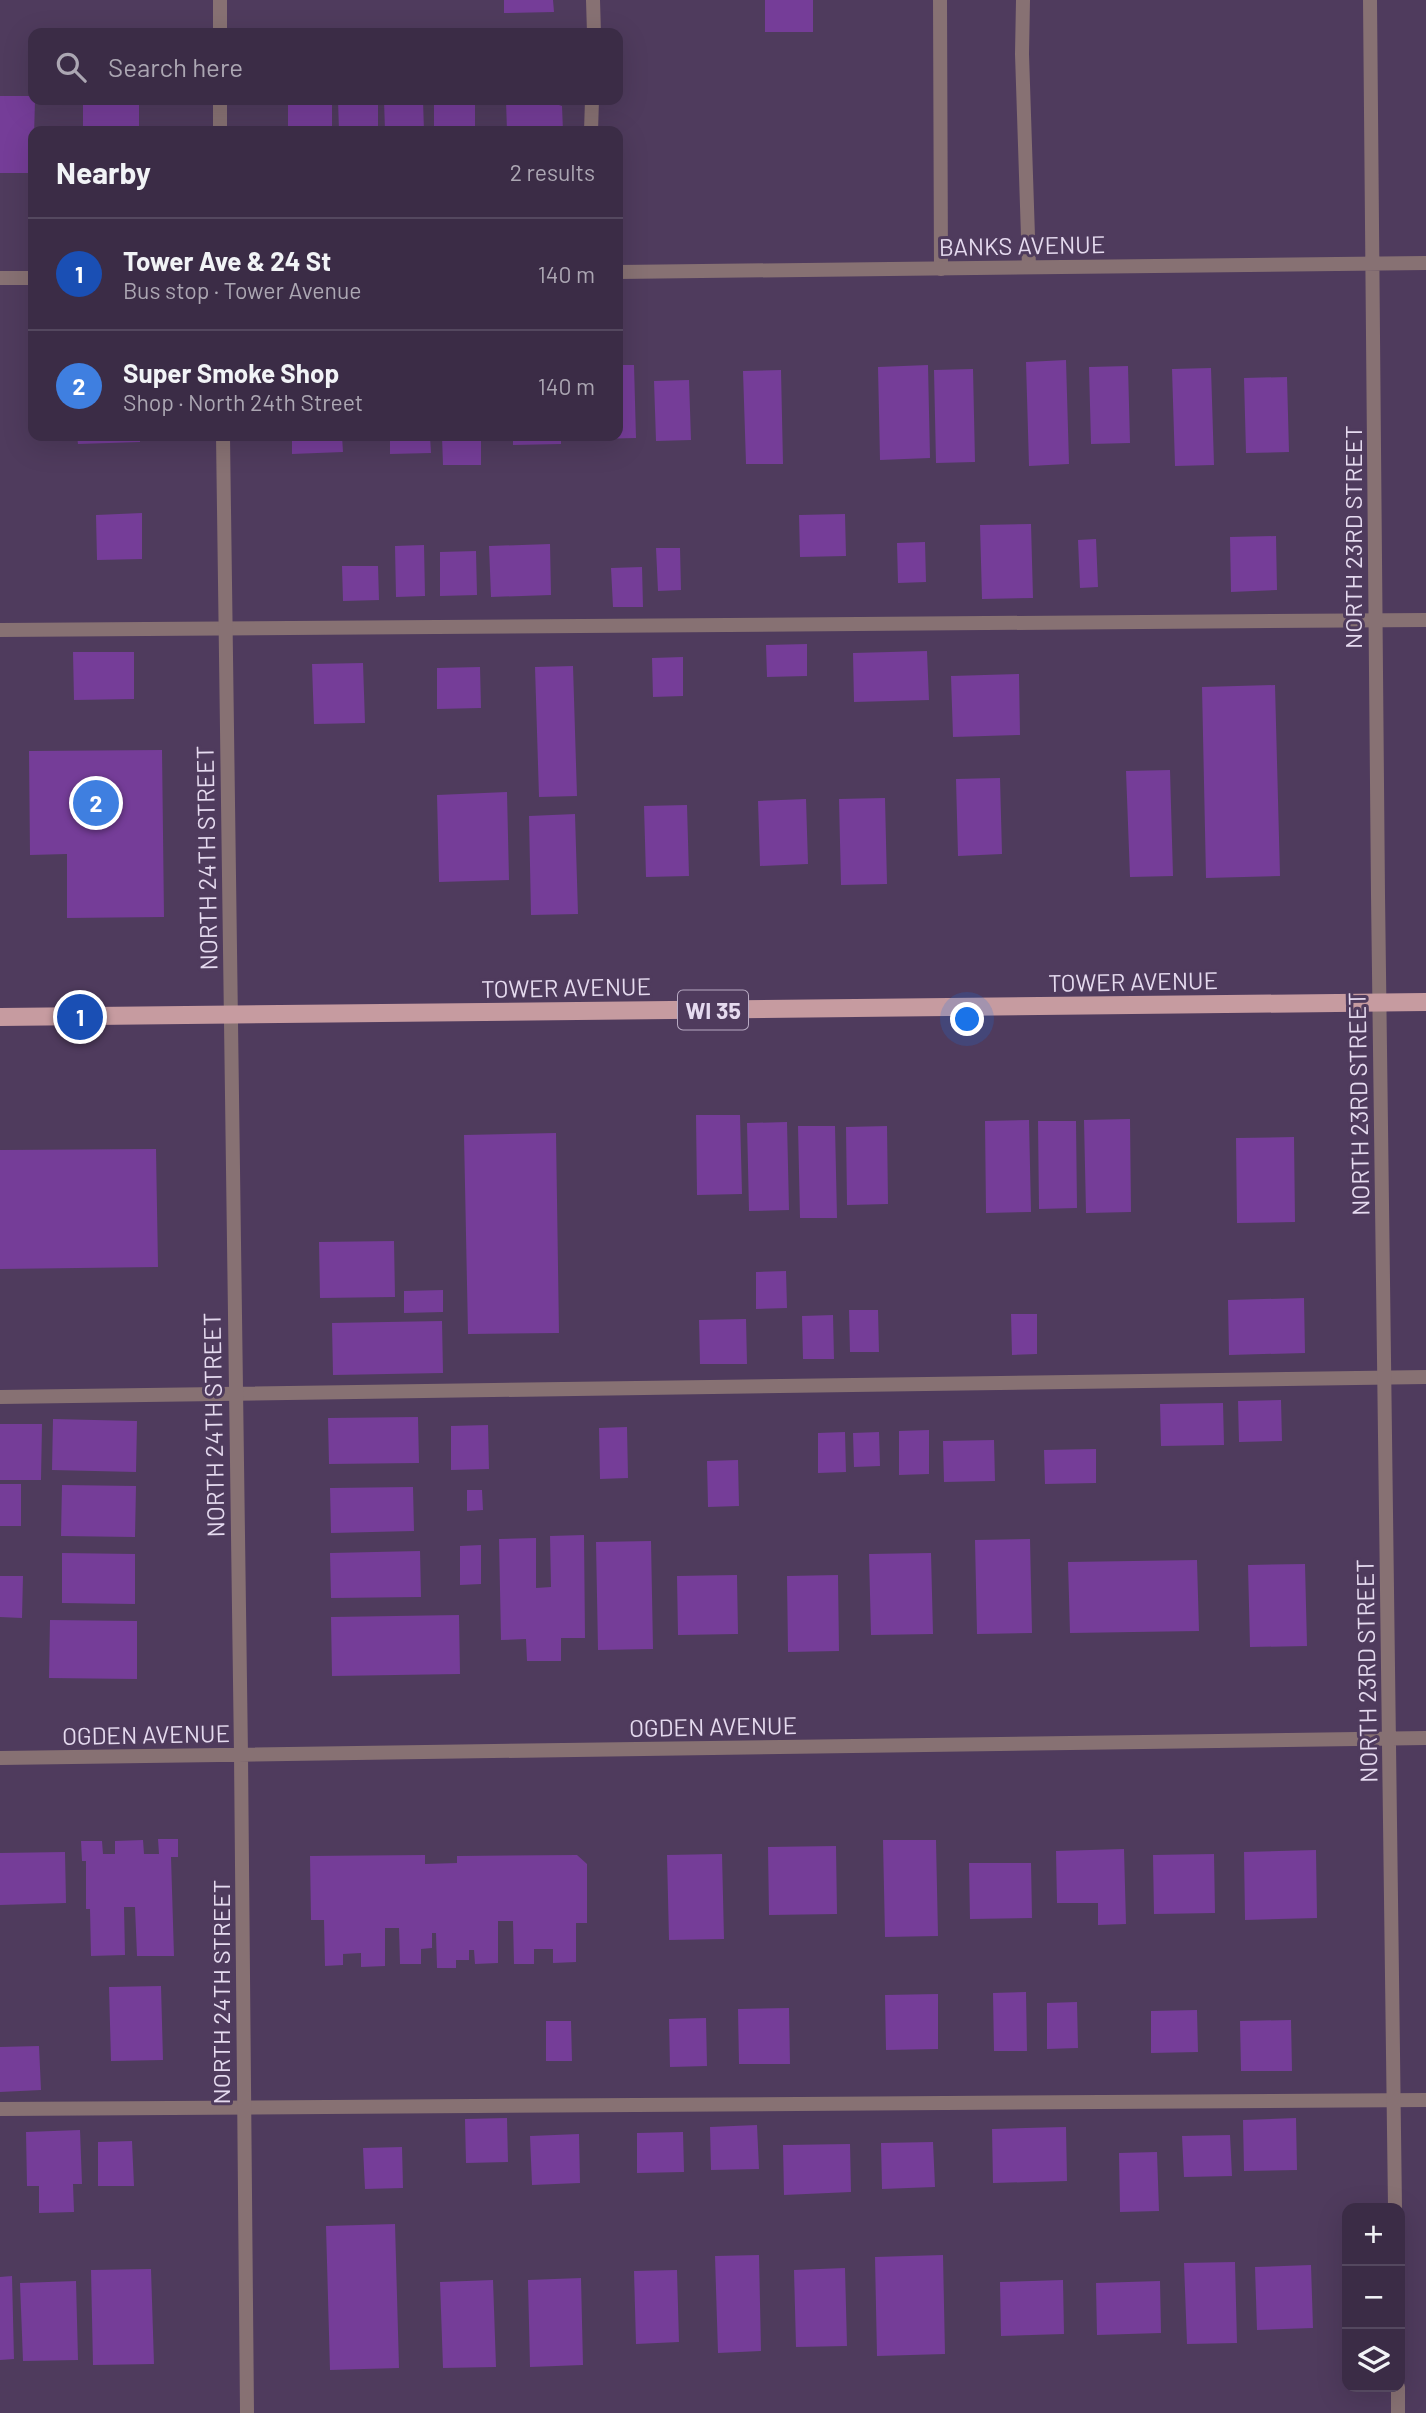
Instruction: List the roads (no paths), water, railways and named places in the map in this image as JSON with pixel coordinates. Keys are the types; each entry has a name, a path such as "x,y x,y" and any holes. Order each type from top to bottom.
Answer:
{"main road":[{"name":"TOWER AVENUE","path":"0,1017 1426,1002"}],"street":[{"path":"220,0 220,28"},
{"path":"593,0 594,28"},
{"path":"940,0 941,268"},
{"path":"1023,0 1022,54 1029,267"},
{"name":"NORTH 23RD STREET","path":"1370,0 1379,1003 1395,2203"},
{"path":"220,105 220,126"},
{"path":"591,126 592,105"},
{"name":"BANKS AVENUE","path":"623,272 1426,263"},
{"path":"0,278 28,278"},
{"name":"NORTH 24TH STREET","path":"223,441 247,2413"},
{"path":"0,630 1426,621"},
{"path":"0,1397 1426,1377"},
{"name":"OGDEN AVENUE","path":"0,1758 1426,1738"},
{"path":"0,2109 1426,2100"},
{"path":"1398,2392 1398,2413"}],"place":[{"name":"Super Smoke Shop","path":"96,803"},
{"name":"Tower Ave & 24 St","path":"80,1017"}]}
